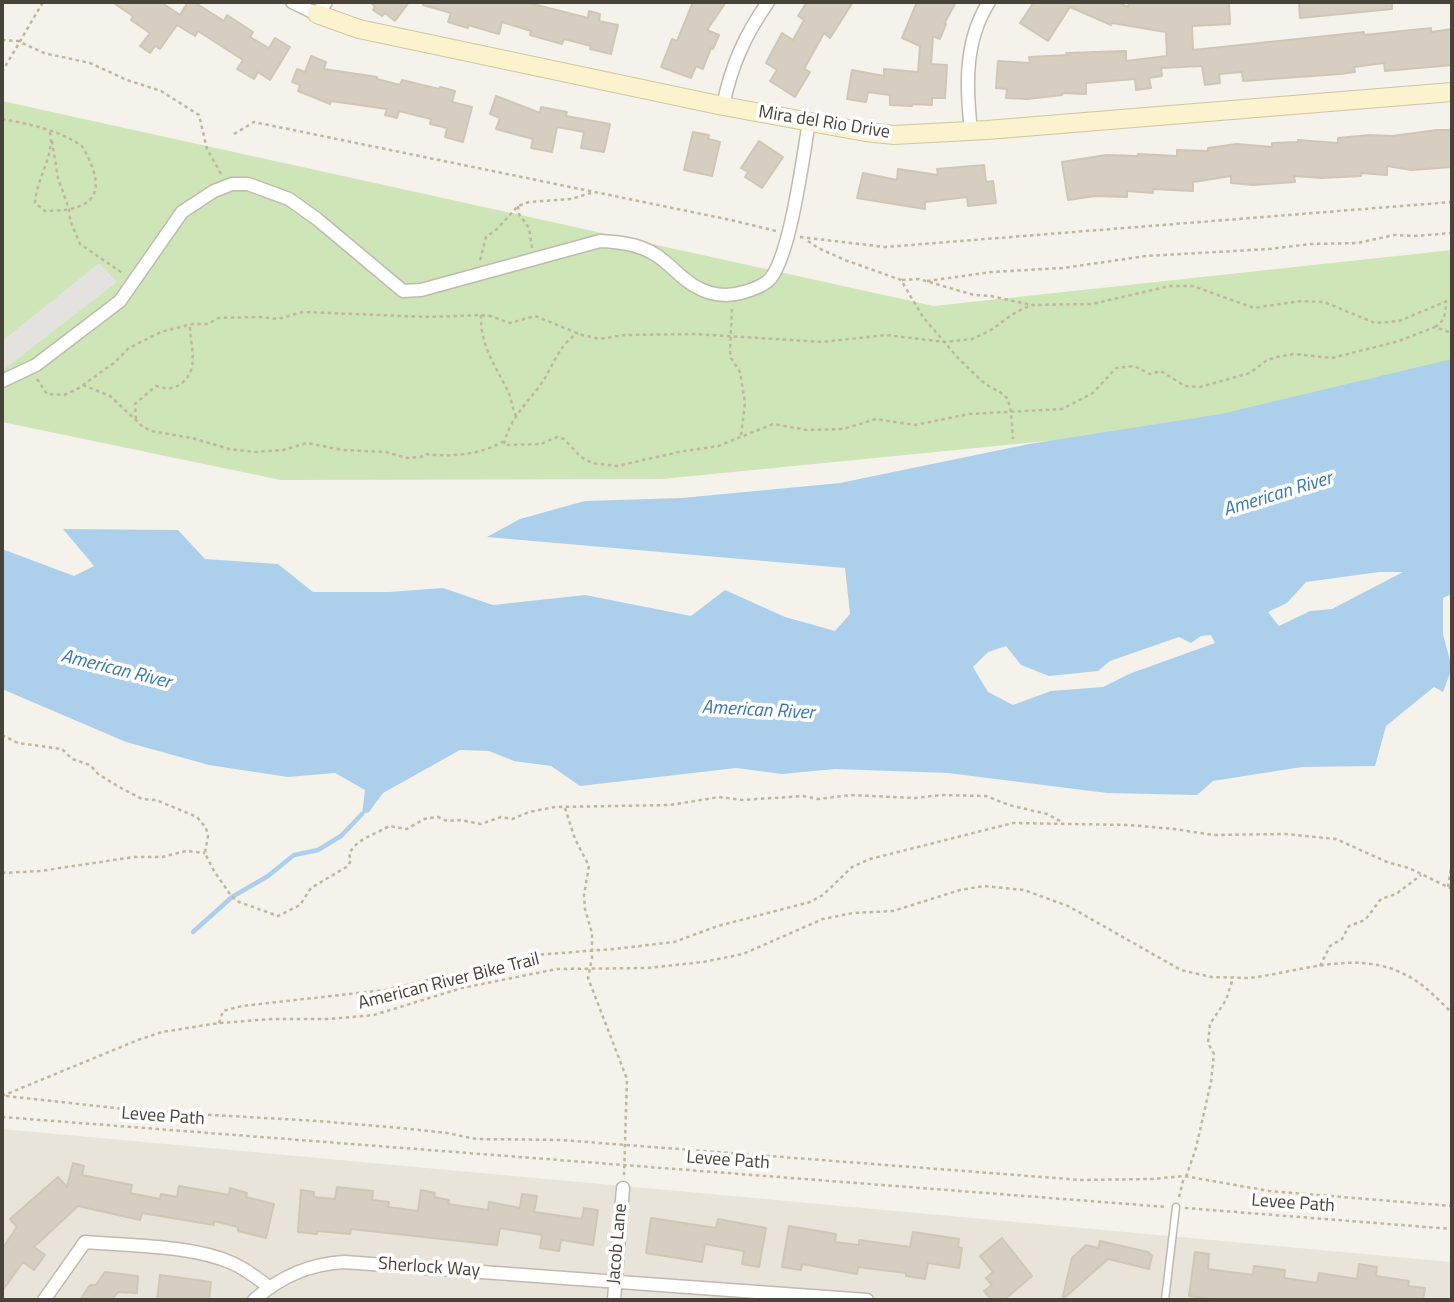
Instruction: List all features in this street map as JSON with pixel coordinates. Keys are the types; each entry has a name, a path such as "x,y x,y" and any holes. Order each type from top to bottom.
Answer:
{"street":[{"name":"Mira del Rio Drive","path":"292,2 321,8 359,29 723,106 894,135 1452,92"},
{"path":"723,106 736,57 753,23 768,2"},
{"path":"971,131 968,77 970,56 974,33 989,2"},
{"path":"2,381 36,365 120,301 182,212 214,191 229,186 248,184 289,199 403,291 421,290 600,241 620,242 648,249 695,286 712,295 733,295 767,282 781,258 809,122"},
{"name":"Jacob Lane","path":"614,1300 623,1188"},
{"path":"44,1300 85,1242 215,1256 250,1272 269,1287"},
{"name":"Sherlock Way","path":"254,1300 288,1275 310,1267 344,1262 867,1300"}],"lane":[{"path":"1165,1300 1176,1207"}],"path":[{"path":"2,72 43,2"},
{"path":"2,40 18,41 44,53 90,63 127,80 161,91 199,116 207,149 229,186"},
{"path":"2,119 30,124 82,146 97,183 97,191 93,198 69,209 45,211 35,203 51,138"},
{"path":"234,134 254,122 731,220 806,239 885,247 1452,202"},
{"path":"50,132 58,178 80,244 120,272 135,279"},
{"path":"482,273 481,254 486,237 518,206 529,202 570,199 595,192"},
{"path":"518,206 519,214 529,228 533,259"},
{"path":"927,281 992,272 1062,268 1146,256 1358,243 1394,234 1452,233"},
{"path":"806,239 818,248 845,260 901,280 927,281 974,295 1032,305 1092,304 1153,289 1193,286 1248,306 1313,300 1365,320 1390,323 1407,319 1452,299"},
{"path":"901,280 923,317 945,342 985,384 1005,395 1011,412 1013,439"},
{"path":"733,295 731,358 740,372 745,403 741,435"},
{"path":"83,385 110,396 151,431 242,451 283,450 307,443 344,450 386,452 407,458 426,454 483,452 502,442 541,444 557,437 564,439 581,457 592,463 617,466 718,446 773,424 807,430 843,429 876,419 915,425 969,414 1062,409 1099,388 1116,368 1125,366 1135,366 1150,373 1161,371 1185,386 1200,387 1250,373 1267,360 1277,357 1294,354 1332,358 1399,341 1441,323 1445,315 1446,301"},
{"path":"28,369 45,392 53,396 64,395 83,385 130,348 161,332 208,324 218,318 278,319 303,312 429,317 481,315 510,323 535,316 600,339 625,335 730,335 822,342 886,335 945,342 972,339 1032,305"},
{"path":"481,315 482,339 506,388 516,416"},
{"path":"136,419 135,404 145,393 156,386 169,389 177,386 190,374 194,367 190,325"},
{"path":"1435,327 1452,333"},
{"path":"504,444 510,423 539,387 567,340 578,333"},
{"path":"2,736 18,743 62,749 72,759 90,765 98,774 142,799 156,800 197,817 206,828 208,836 205,853 232,897 278,916 300,905 311,888 348,866 351,860 349,853 359,840 375,836 389,826 407,829 424,819 438,817 447,821 481,824 501,817 512,819 541,809 670,805 719,797 743,800 803,796 818,799 851,795 915,798 972,796 994,798 1006,804 1048,814 1065,824"},
{"path":"565,808 575,839 589,866 584,895 592,933 589,978 627,1079 623,1188"},
{"path":"219,1023 223,1012 242,1006 368,993 534,955 674,942 718,926 810,902 823,895 852,867 886,854 927,847 1013,823 1151,827 1214,835 1286,834 1336,839 1387,862 1409,868 1452,889"},
{"path":"2,873 40,871 134,857 162,857 186,851 205,853"},
{"path":"1448,887 1452,861"},
{"path":"1320,966 1330,946 1342,939 1349,926 1365,920 1381,899 1396,894 1422,874"},
{"name":"American River Bike Trail","path":"2,1096 138,1040 189,1027 362,1016 513,976 589,967 647,968 723,958 756,948 823,919 892,911 960,890 984,886 1041,894 1068,905 1181,970 1210,977 1233,978 1276,975 1358,962 1394,970 1417,982 1452,1013"},
{"path":"1176,1207 1196,1148 1211,1082 1214,1054 1208,1043 1210,1024 1226,1000 1233,978"},
{"path":"2,1096 143,1111 401,1128 476,1139 550,1139 1081,1180 1185,1176 1269,1191 1452,1206"},
{"name":"Levee Path","path":"2,1117 1452,1229"}],"shaded area":[{"path":"99,263 117,282 2,371 2,341"},
{"path":"2,1129 1452,1262 1452,1300 2,1300"}],"green space":[{"path":"2,101 934,306 1452,250 1452,401 662,479 281,480 2,422"}],"water":[{"name":"American River","path":"1452,359 1452,594 1443,598 1443,634 1452,668 1443,692 1434,687 1386,726 1375,766 1302,767 1213,781 1197,795 1107,793 948,773 835,769 782,774 736,768 580,786 551,766 514,761 489,751 460,750 383,793 369,812 362,814 365,790 335,773 288,777 209,765 126,742 2,689 2,549 74,576 94,566 63,529 178,530 205,559 278,564 313,592 389,592 443,588 493,605 585,595 691,616 725,590 785,617 835,631 850,614 845,568 487,537 520,519 585,501 682,498 840,483 1029,444 1221,414","holes":["1379,572 1403,572 1332,609 1310,611 1279,626 1268,612 1287,603 1306,582","1211,635 1215,643 1129,674 1103,687 1051,691 1013,705 988,692 973,667 988,652 1006,646 1021,665 1049,676 1098,671 1110,661 1179,637 1191,643 1201,636"]}],"building":[{"path":"112,2 161,2 180,15 188,2 194,2 224,21 227,15 253,32 250,37 269,48 275,38 290,47 270,80 258,72 254,79 237,69 243,60 198,31 195,36 177,25 160,49 155,46 150,53 140,46 150,33 131,20 133,16"},
{"path":"369,2 409,2 395,21 385,13 382,16 373,10 375,6"},
{"path":"424,2 525,2 588,18 589,11 600,14 599,21 618,25 611,54 564,39 562,44 530,35 531,31 502,22 499,34 468,25 468,28 448,22 451,13 423,5"},
{"path":"693,2 726,2 707,30 719,35 713,49 711,48 703,69 696,66 691,78 661,67 672,39 677,41"},
{"path":"807,2 853,2 830,38 824,33 804,69 810,72 795,97 770,81 777,70 766,63 782,33 793,40 804,20 798,16"},
{"path":"917,2 956,2 944,24 940,39 933,36 931,64 947,65 945,98 932,98 932,105 912,106 890,105 890,95 868,92 866,102 847,99 852,70 884,76 884,69 918,72 920,46 902,38"},
{"path":"1034,2 1116,2 1128,7 1129,2 1229,2 1230,24 1192,26 1193,50 1364,32 1364,35 1431,28 1431,32 1452,29 1452,65 1385,71 1384,63 1354,67 1355,72 1340,74 1243,81 1242,72 1219,74 1220,83 1205,85 1202,66 1161,68 1162,76 1149,78 1151,88 1136,90 1135,79 1086,83 1086,94 1062,93 1027,99 1006,98 1007,89 996,88 998,61 1030,63 1029,57 1126,51 1126,61 1167,56 1166,32 1112,23 1111,25 1070,7 1048,41 1020,23"},
{"path":"1299,2 1392,2 1392,9 1300,18"},
{"path":"311,56 326,62 324,69 377,77 400,85 402,80 455,91 452,102 472,107 463,142 445,137 447,128 430,124 431,119 399,111 397,118 385,115 387,109 331,101 330,104 298,91 300,85 292,82 297,69 305,72"},
{"path":"496,96 540,113 541,107 567,112 566,116 610,124 604,152 581,148 584,132 557,127 552,152 531,148 533,139 496,129 500,118 490,114"},
{"path":"1452,130 1452,167 1411,170 1387,166 1387,175 1361,173 1361,176 1322,178 1294,176 1295,182 1253,185 1231,183 1231,176 1193,182 1193,191 1153,189 1153,193 1127,191 1127,197 1095,196 1068,200 1062,162 1106,155 1177,156 1177,150 1208,151 1208,148 1237,144 1272,147 1272,143 1298,140 1338,143 1338,138 1392,136"},
{"path":"693,132 709,135 708,139 720,142 712,176 684,170"},
{"path":"759,141 783,157 762,188 745,177 748,172 741,168"},
{"path":"984,165 986,182 993,181 996,203 968,206 967,197 925,202 925,209 857,198 863,173 897,180 898,169 938,175 937,169"},
{"path":"73,1163 84,1166 82,1175 132,1185 130,1193 160,1199 161,1194 177,1197 179,1186 229,1195 230,1188 247,1193 246,1197 274,1204 266,1238 214,1221 214,1225 142,1213 140,1220 78,1206 34,1247 45,1255 34,1270 23,1262 2,1291 2,1249 17,1227 10,1219 58,1177 67,1187"},
{"path":"337,1187 373,1191 372,1200 389,1202 388,1207 418,1211 421,1190 435,1193 434,1197 449,1200 448,1204 488,1210 489,1202 520,1208 522,1194 537,1196 534,1212 582,1219 584,1208 598,1210 593,1245 561,1240 559,1251 540,1248 542,1235 500,1228 497,1245 351,1229 350,1234 298,1232 301,1190 314,1192 314,1197 335,1199"},
{"path":"651,1218 716,1228 718,1219 766,1228 759,1267 742,1264 744,1251 705,1244 702,1262 646,1253"},
{"path":"789,1226 836,1234 835,1242 859,1245 859,1240 910,1247 913,1232 959,1239 958,1247 962,1248 959,1268 928,1263 925,1279 906,1276 906,1273 858,1267 857,1274 802,1264 801,1270 782,1267"},
{"path":"1002,1238 1032,1276 1004,1300 992,1300 984,1291 992,1285 986,1278 993,1272 980,1256"},
{"path":"1100,1241 1148,1252 1152,1256 1149,1269 1108,1259 1062,1300 1072,1258 1086,1245 1098,1248"},
{"path":"1195,1252 1209,1254 1208,1269 1253,1275 1254,1266 1285,1270 1284,1278 1317,1283 1319,1273 1357,1279 1359,1264 1377,1267 1376,1276 1409,1281 1408,1286 1425,1288 1423,1300 1219,1300 1189,1296"},
{"path":"105,1272 138,1276 137,1293 118,1292 112,1300 80,1300 90,1285 96,1285"},
{"path":"160,1275 211,1282 209,1300 157,1300"}],"waterway":[{"path":"193,932 232,897 268,876 294,855 318,850 341,836 362,814"}]}
